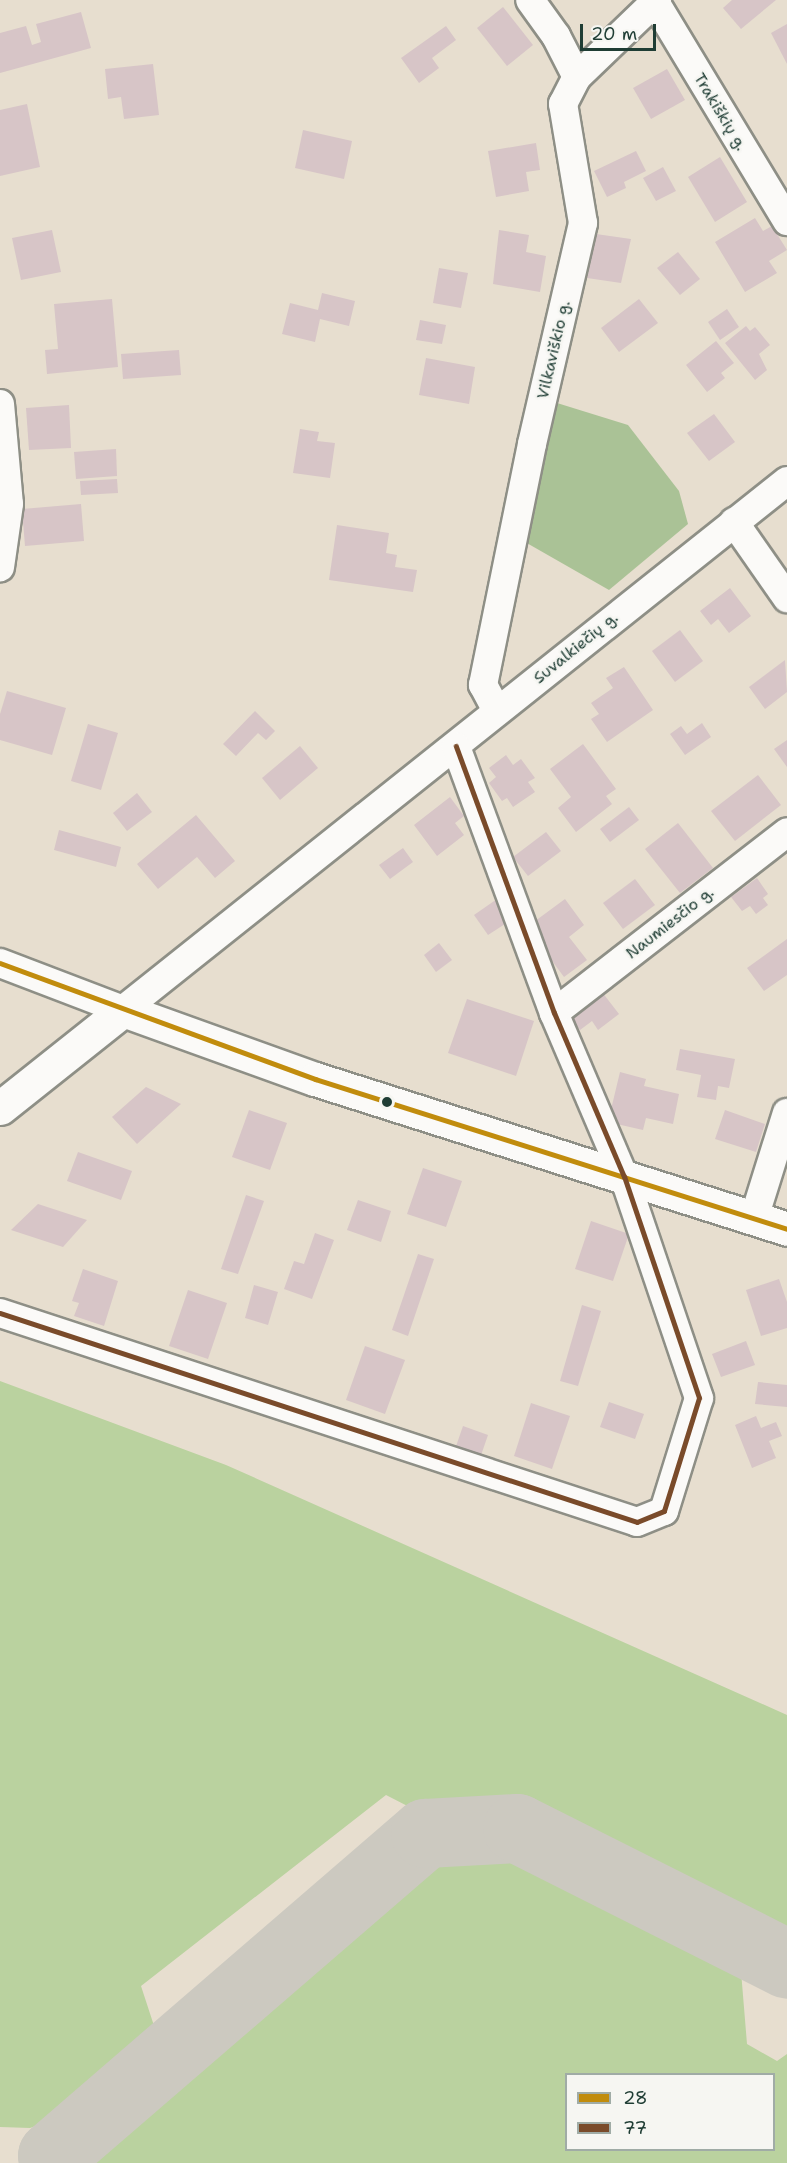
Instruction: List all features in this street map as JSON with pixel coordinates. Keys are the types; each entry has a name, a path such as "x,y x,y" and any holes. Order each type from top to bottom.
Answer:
{"main road":[{"name":"Suvalkiečių g.","path":"0,1108 123,1010"},
{"path":"123,1010 315,1079 787,1229"}],"street":[{"path":"530,0 556,36 577,77"},
{"name":"Vilkaviškio g.","path":"498,711 483,685 530,453 583,223 563,104 577,77 656,1"},
{"name":"Trakiškių g.","path":"656,1 787,221"},
{"path":"0,404 9,504 0,567"},
{"name":"Suvalkiečių g.","path":"123,1010 787,481"},
{"path":"734,522 787,598"},
{"path":"0,1312 637,1522 664,1511 699,1398 624,1177 554,1013 456,746"},
{"name":"Naumiesčio g.","path":"554,1013 787,832"},
{"path":"0,963 123,1010"},
{"path":"753,1218 787,1113"}],"green space":[{"path":"557,403 628,425 679,491 688,524 609,590 525,542 539,464"},
{"path":"0,1381 226,1465 787,1715 787,1927 781,1924 762,1930 510,1809 461,1805 423,1814 386,1795 141,1986 159,2041 77,2112 30,2128 0,2127"},
{"path":"474,1849 507,1855 741,1971 747,2044 777,2061 787,2054 787,2163 94,2163 101,2151 423,1866 448,1852"}],"building":[{"path":"732,0 776,0 741,29 723,8"},
{"path":"503,7 533,45 507,66 477,28"},
{"path":"81,12 91,48 0,73 0,33 26,26 32,45 41,42 36,24"},
{"path":"787,24 787,64 771,33"},
{"path":"446,26 456,40 432,58 439,68 419,83 401,58"},
{"path":"153,64 159,115 124,119 121,97 108,99 105,69"},
{"path":"667,69 685,100 651,119 633,88"},
{"path":"27,104 40,167 0,176 0,110"},
{"path":"303,130 352,141 344,179 295,168"},
{"path":"536,143 540,170 526,172 529,191 496,197 488,151"},
{"path":"636,151 646,171 624,182 626,188 607,197 594,171"},
{"path":"720,157 747,202 715,222 688,177"},
{"path":"663,167 676,191 656,201 643,178"},
{"path":"755,218 763,231 772,226 787,250 769,261 777,273 745,292 715,242"},
{"path":"52,230 61,272 21,280 12,238"},
{"path":"499,230 529,235 526,252 546,256 540,292 493,284"},
{"path":"596,234 631,239 621,283 587,278"},
{"path":"678,252 700,279 680,295 657,268"},
{"path":"439,268 468,273 461,308 433,303"},
{"path":"322,293 355,301 349,326 320,319 315,342 282,334 290,303 318,310"},
{"path":"112,299 118,367 47,374 45,350 58,349 54,304"},
{"path":"639,299 658,323 619,352 601,328"},
{"path":"727,309 739,327 720,340 708,322"},
{"path":"420,320 446,325 442,344 416,340"},
{"path":"746,326 750,331 755,327 770,345 759,354 767,370 755,380 725,343"},
{"path":"716,341 734,363 721,373 725,378 707,392 686,365"},
{"path":"179,350 181,375 123,379 121,354"},
{"path":"426,358 475,367 469,404 419,395"},
{"path":"69,405 71,448 29,450 26,408"},
{"path":"714,414 735,442 709,461 687,433"},
{"path":"300,429 319,432 317,441 335,443 330,478 293,473"},
{"path":"116,449 117,476 76,479 74,452"},
{"path":"117,479 118,493 81,495 80,481"},
{"path":"81,504 84,541 25,546 22,509"},
{"path":"337,525 389,533 386,553 397,555 395,567 417,570 413,592 329,580"},
{"path":"730,588 751,616 729,633 718,619 711,625 700,611"},
{"path":"680,630 703,661 675,682 652,651"},
{"path":"785,660 787,692 765,709 749,687"},
{"path":"624,667 653,710 607,742 591,719 599,714 591,703 613,688 606,678"},
{"path":"7,691 66,708 52,755 0,740 0,714"},
{"path":"255,711 275,731 266,740 258,733 236,756 223,744"},
{"path":"702,723 711,737 685,755 670,734 681,726 687,734"},
{"path":"88,724 118,733 101,790 71,781"},
{"path":"787,740 787,767 774,749"},
{"path":"583,744 616,789 606,796 612,804 576,832 558,808 571,797 550,769"},
{"path":"300,746 318,768 280,800 262,778"},
{"path":"506,755 513,765 521,759 535,778 528,782 535,792 513,807 507,798 502,801 489,783 496,777 489,768"},
{"path":"758,775 781,805 735,841 711,811"},
{"path":"137,793 152,812 127,831 113,813"},
{"path":"450,797 464,816 455,823 464,835 437,856 414,825"},
{"path":"629,807 639,820 610,842 600,829"},
{"path":"196,815 235,861 215,878 197,857 158,889 137,864"},
{"path":"678,823 713,868 680,893 645,849"},
{"path":"59,830 121,847 116,867 54,850"},
{"path":"546,832 561,851 528,876 513,857"},
{"path":"403,848 413,862 390,879 379,865"},
{"path":"757,878 768,894 763,898 768,905 756,914 750,906 742,911 731,897"},
{"path":"635,879 655,905 623,929 603,903"},
{"path":"497,899 511,920 488,935 474,915"},
{"path":"565,899 584,925 569,937 587,960 564,977 527,927"},
{"path":"787,939 787,975 764,991 747,968"},
{"path":"439,943 452,960 436,972 424,955"},
{"path":"602,992 619,1014 598,1030 592,1021 580,1030 570,1016"},
{"path":"467,999 534,1021 516,1076 448,1053"},
{"path":"680,1049 735,1059 729,1088 718,1086 716,1100 697,1097 701,1075 676,1070"},
{"path":"620,1072 646,1079 644,1086 679,1094 673,1124 646,1118 643,1130 608,1122"},
{"path":"146,1087 181,1104 137,1144 112,1117"},
{"path":"249,1110 287,1123 270,1170 232,1157"},
{"path":"725,1110 765,1124 756,1152 715,1139"},
{"path":"78,1152 132,1171 121,1200 67,1181"},
{"path":"423,1168 462,1181 446,1227 407,1214"},
{"path":"246,1195 264,1201 238,1274 221,1269"},
{"path":"358,1200 391,1211 381,1242 347,1230"},
{"path":"38,1204 87,1220 63,1247 11,1230"},
{"path":"591,1221 629,1234 613,1281 575,1269"},
{"path":"315,1233 334,1240 312,1299 284,1289 294,1261 304,1264"},
{"path":"418,1254 434,1259 408,1336 392,1330"},
{"path":"83,1269 118,1281 104,1326 74,1316 79,1303 72,1301"},
{"path":"779,1279 787,1302 787,1328 761,1336 746,1290"},
{"path":"254,1285 278,1292 268,1325 245,1318"},
{"path":"188,1290 227,1303 208,1359 169,1346"},
{"path":"582,1305 601,1311 578,1386 560,1381"},
{"path":"746,1341 755,1365 721,1377 712,1354"},
{"path":"365,1346 405,1360 385,1414 346,1400"},
{"path":"758,1382 787,1385 787,1407 755,1404"},
{"path":"609,1402 644,1414 635,1439 600,1427"},
{"path":"531,1403 570,1416 552,1469 514,1456"},
{"path":"756,1416 761,1428 776,1422 782,1436 769,1441 776,1458 752,1468 735,1425"},
{"path":"463,1426 488,1435 478,1464 453,1455"}],"taxiway":[{"path":"54,2163 52,2155 425,1833 517,1828 787,1964"}],"transit line":[{"name":"77","path":"0,1313 637,1522 664,1511 699,1398 624,1177 554,1013 456,746"},
{"name":"28","path":"0,963 315,1079 787,1229"}]}
